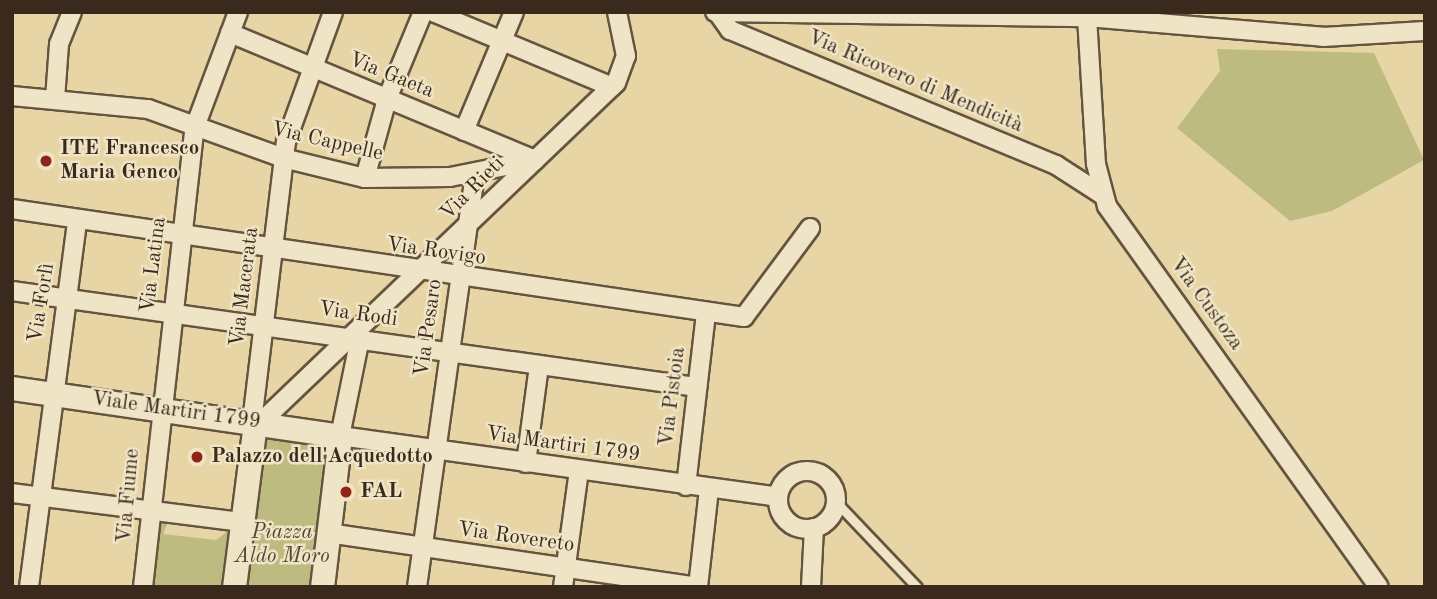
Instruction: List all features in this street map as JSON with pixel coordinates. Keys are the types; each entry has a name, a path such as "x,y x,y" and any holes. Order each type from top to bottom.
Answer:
{"street":[{"path":"55,99 59,44 72,12"},
{"name":"Via Latina","path":"160,409 195,127 238,12"},
{"name":"Via Macerata","path":"256,422 262,325 283,158 310,67 333,12"},
{"path":"365,178 387,99 423,12"},
{"path":"433,12 612,88"},
{"path":"464,131 514,12"},
{"path":"535,160 612,88 626,56 617,12"},
{"path":"717,12 1082,14 1270,35 1425,31"},
{"name":"Via Ricovero di Mendicità","path":"717,12 730,30 1056,165 1101,194"},
{"path":"1082,14 1101,194"},
{"name":"Via Gaeta","path":"230,33 535,160"},
{"name":"Via Cappelle","path":"12,96 135,107 283,158 365,178 475,173 535,160"},
{"name":"Via Rieti","path":"256,422 353,337 535,160"},
{"name":"Via Pesaro","path":"417,587 434,449 475,173"},
{"name":"Via Custoza","path":"1101,194 1379,587"},
{"name":"Via Rovigo","path":"12,209 420,273 744,317 810,228"},
{"name":"Via Forlì","path":"29,587 51,393 77,220"},
{"name":"Via Rodi","path":"12,291 697,387"},
{"name":"Via Pistoia","path":"686,486 706,312"},
{"path":"322,587 353,337"},
{"path":"526,463 539,365"},
{"name":"Viale Martiri 1799","path":"12,388 340,436"},
{"name":"Via Fiume","path":"143,587 160,409"},
{"path":"233,587 256,422"},
{"name":"Via Martiri 1799","path":"340,436 778,497"},
{"path":"563,587 579,470"},
{"path":"814,472 831,483 836,502 829,519 814,528 788,522 778,497 787,479 814,472"},
{"path":"698,587 709,489"},
{"path":"12,493 241,522"},
{"path":"811,587 814,528"},
{"name":"Via Rovereto","path":"328,533 565,568 626,582 698,587"}],"lane":[{"path":"836,502 918,587"}],"green space":[{"path":"1217,49 1374,53 1424,160 1332,211 1290,221 1177,128 1220,71"},
{"name":"Piazza Aldo Moro","path":"261,434 329,446 313,587 245,587"},
{"path":"158,520 168,522 163,534 216,540 228,531 221,587 154,587"}],"place":[{"name":"ITE Francesco Maria Genco","path":"46,161"},
{"name":"Palazzo dell'Acquedotto","path":"197,457"},
{"name":"FAL","path":"346,492"}]}
